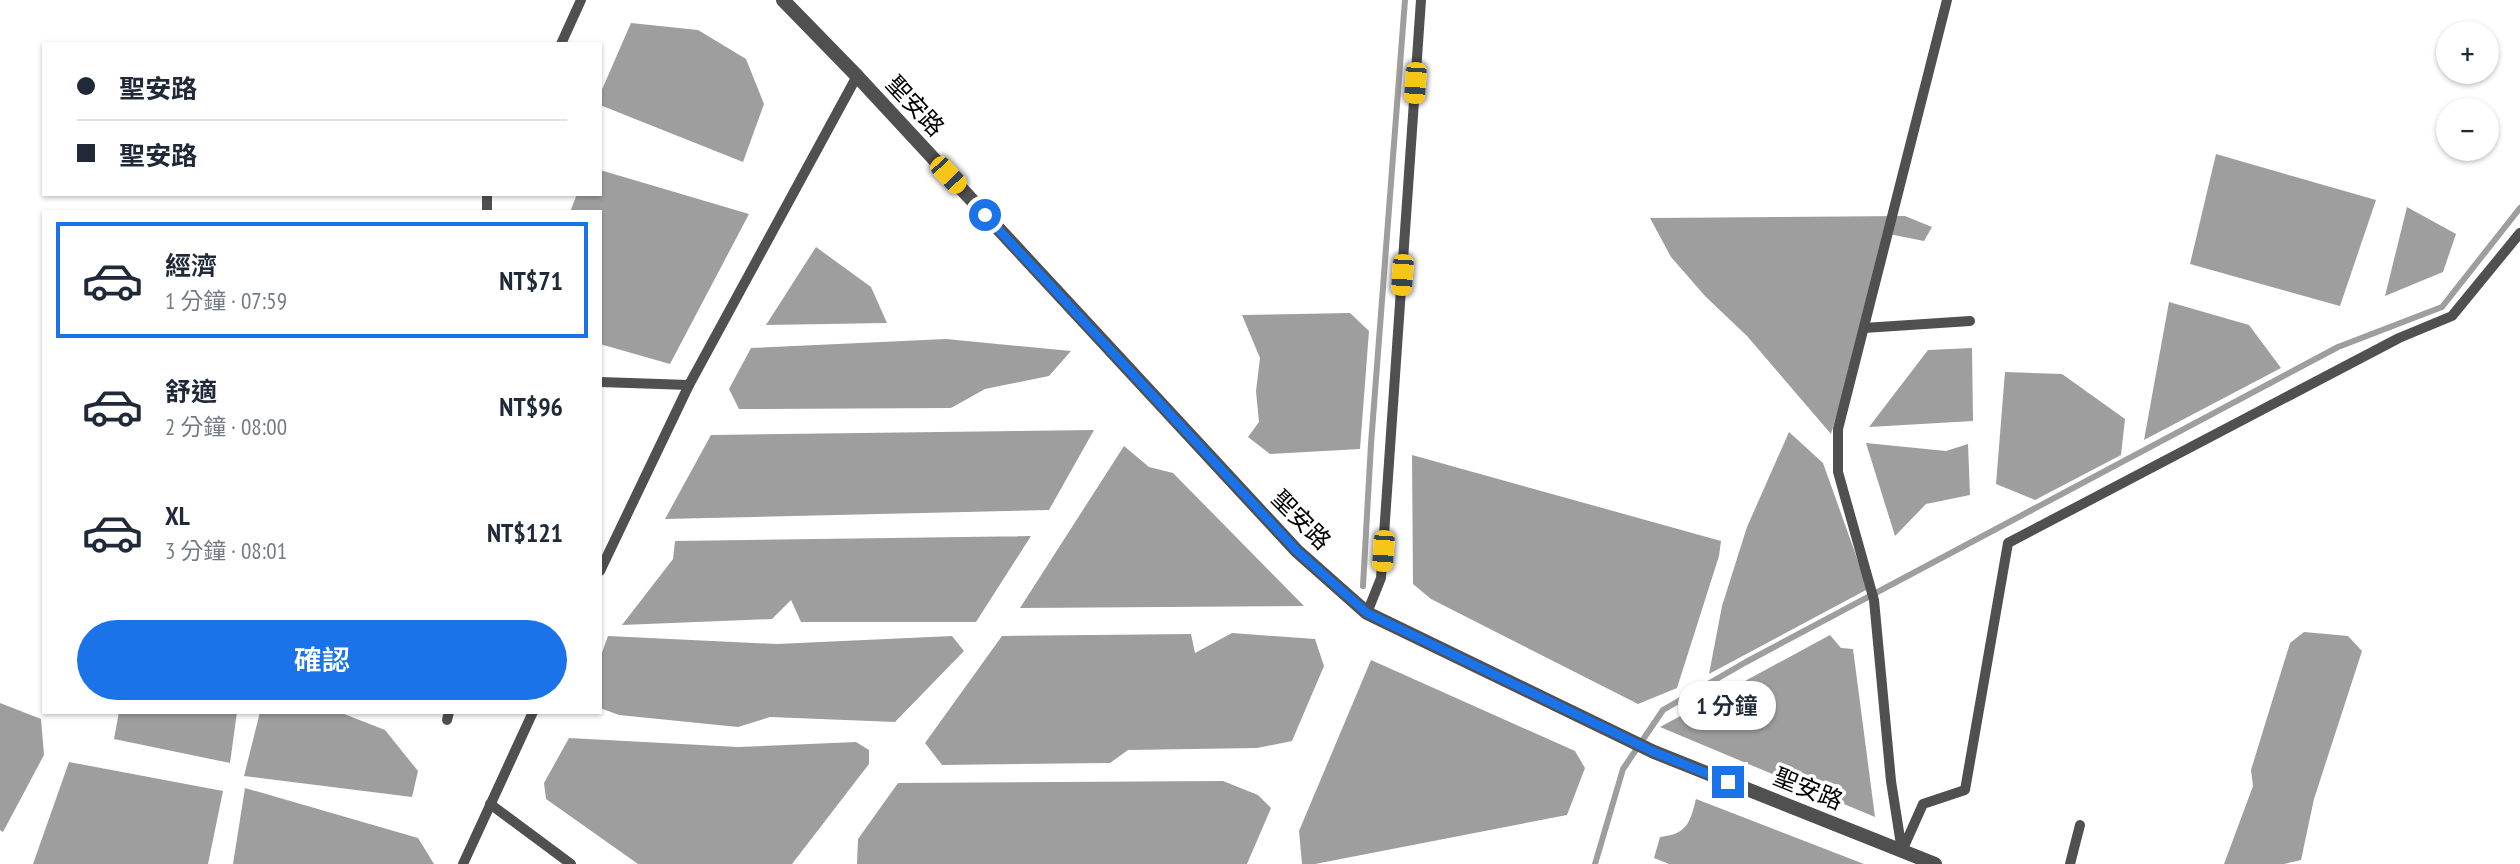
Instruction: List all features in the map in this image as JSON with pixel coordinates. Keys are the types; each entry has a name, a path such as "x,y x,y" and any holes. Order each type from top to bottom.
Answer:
{"street":[{"name":"聖安路","path":"783,0 857,76 1297,551 1367,613 1654,752 1935,864"}],"lane":[{"path":"562,42 581,0"},
{"path":"1367,613 1381,578 1421,0"},
{"path":"1902,851 1891,781 1874,600 1838,472 1839,429 1947,0"},
{"path":"602,567 689,385 857,76"},
{"path":"1902,851 1923,804 1965,790 2008,543 2399,338 2452,316 2520,233"},
{"path":"1864,328 1970,321"},
{"path":"602,385 689,385"},
{"path":"464,864 532,714"},
{"path":"491,804 571,864"},
{"path":"2070,864 2080,825"}],"shaded area":[{"path":"631,23 698,30 746,59 764,104 743,162 602,106 602,89"},
{"path":"2216,154 2376,200 2340,306 2190,264"},
{"path":"602,171 749,214 670,364 602,345 602,210 571,210 576,196 602,196"},
{"path":"2407,207 2456,234 2443,272 2385,296"},
{"path":"1905,216 1932,227 1924,241 1889,234 1831,434 1747,336 1705,296 1671,257 1650,218"},
{"path":"816,247 871,287 887,323 766,325"},
{"path":"2169,302 2249,325 2281,368 2144,440"},
{"path":"1350,313 1369,331 1360,449 1270,454 1248,437 1259,422 1256,391 1260,358 1242,315"},
{"path":"946,339 1071,351 1049,376 985,389 951,408 739,409 729,389 751,348"},
{"path":"1972,348 1973,421 1869,427 1928,350"},
{"path":"2005,372 2062,374 2125,419 2121,455 2035,500 1996,484"},
{"path":"1094,430 1049,510 665,519 711,435"},
{"path":"1789,432 1823,463 1868,589 1709,674 1722,606 1747,527"},
{"path":"1866,443 1946,451 1968,444 1970,495 1926,504 1895,536"},
{"path":"1124,446 1149,467 1173,473 1304,606 1020,608"},
{"path":"1412,455 1721,541 1719,556 1677,688 1638,704 1431,599 1413,584"},
{"path":"1031,536 976,622 801,622 791,600 772,619 622,625 673,559 675,541"},
{"path":"2304,632 2348,636 2362,651 2314,799 2301,860 2284,864 2224,864 2253,786 2251,770 2290,643"},
{"path":"1232,633 1315,639 1324,666 1292,741 1257,748 1128,750 1110,763 942,765 925,743 1002,636 1191,634 1195,653"},
{"path":"1830,635 1841,648 1853,649 1875,817 1660,727"},
{"path":"608,636 777,644 952,636 964,651 895,722 770,717 738,727 619,715 602,709 602,652"},
{"path":"1371,660 1575,751 1585,768 1567,815 1315,864 1302,864 1299,831"},
{"path":"0,703 41,719 44,755 3,832 0,830"},
{"path":"119,714 237,714 230,763 114,739"},
{"path":"260,714 344,714 385,730 418,771 412,797 244,776"},
{"path":"569,738 738,747 856,742 869,750 869,764 792,864 638,864 546,799 544,783"},
{"path":"69,762 223,791 208,864 33,864"},
{"path":"1223,781 1258,795 1271,808 1247,864 857,864 858,839 898,783"},
{"path":"245,788 418,838 434,864 233,864"},
{"path":"1696,799 1864,864 1669,864 1654,858 1660,837 1676,833 1686,826"}],"waterway":[{"path":"1363,586 1371,444 1405,0"},
{"path":"1595,864 1623,769 1663,710 1746,662 2338,347 2442,307 2520,208"}],"route":[{"path":"985,215 1297,551 1367,613 1654,752 1728,782"}]}
